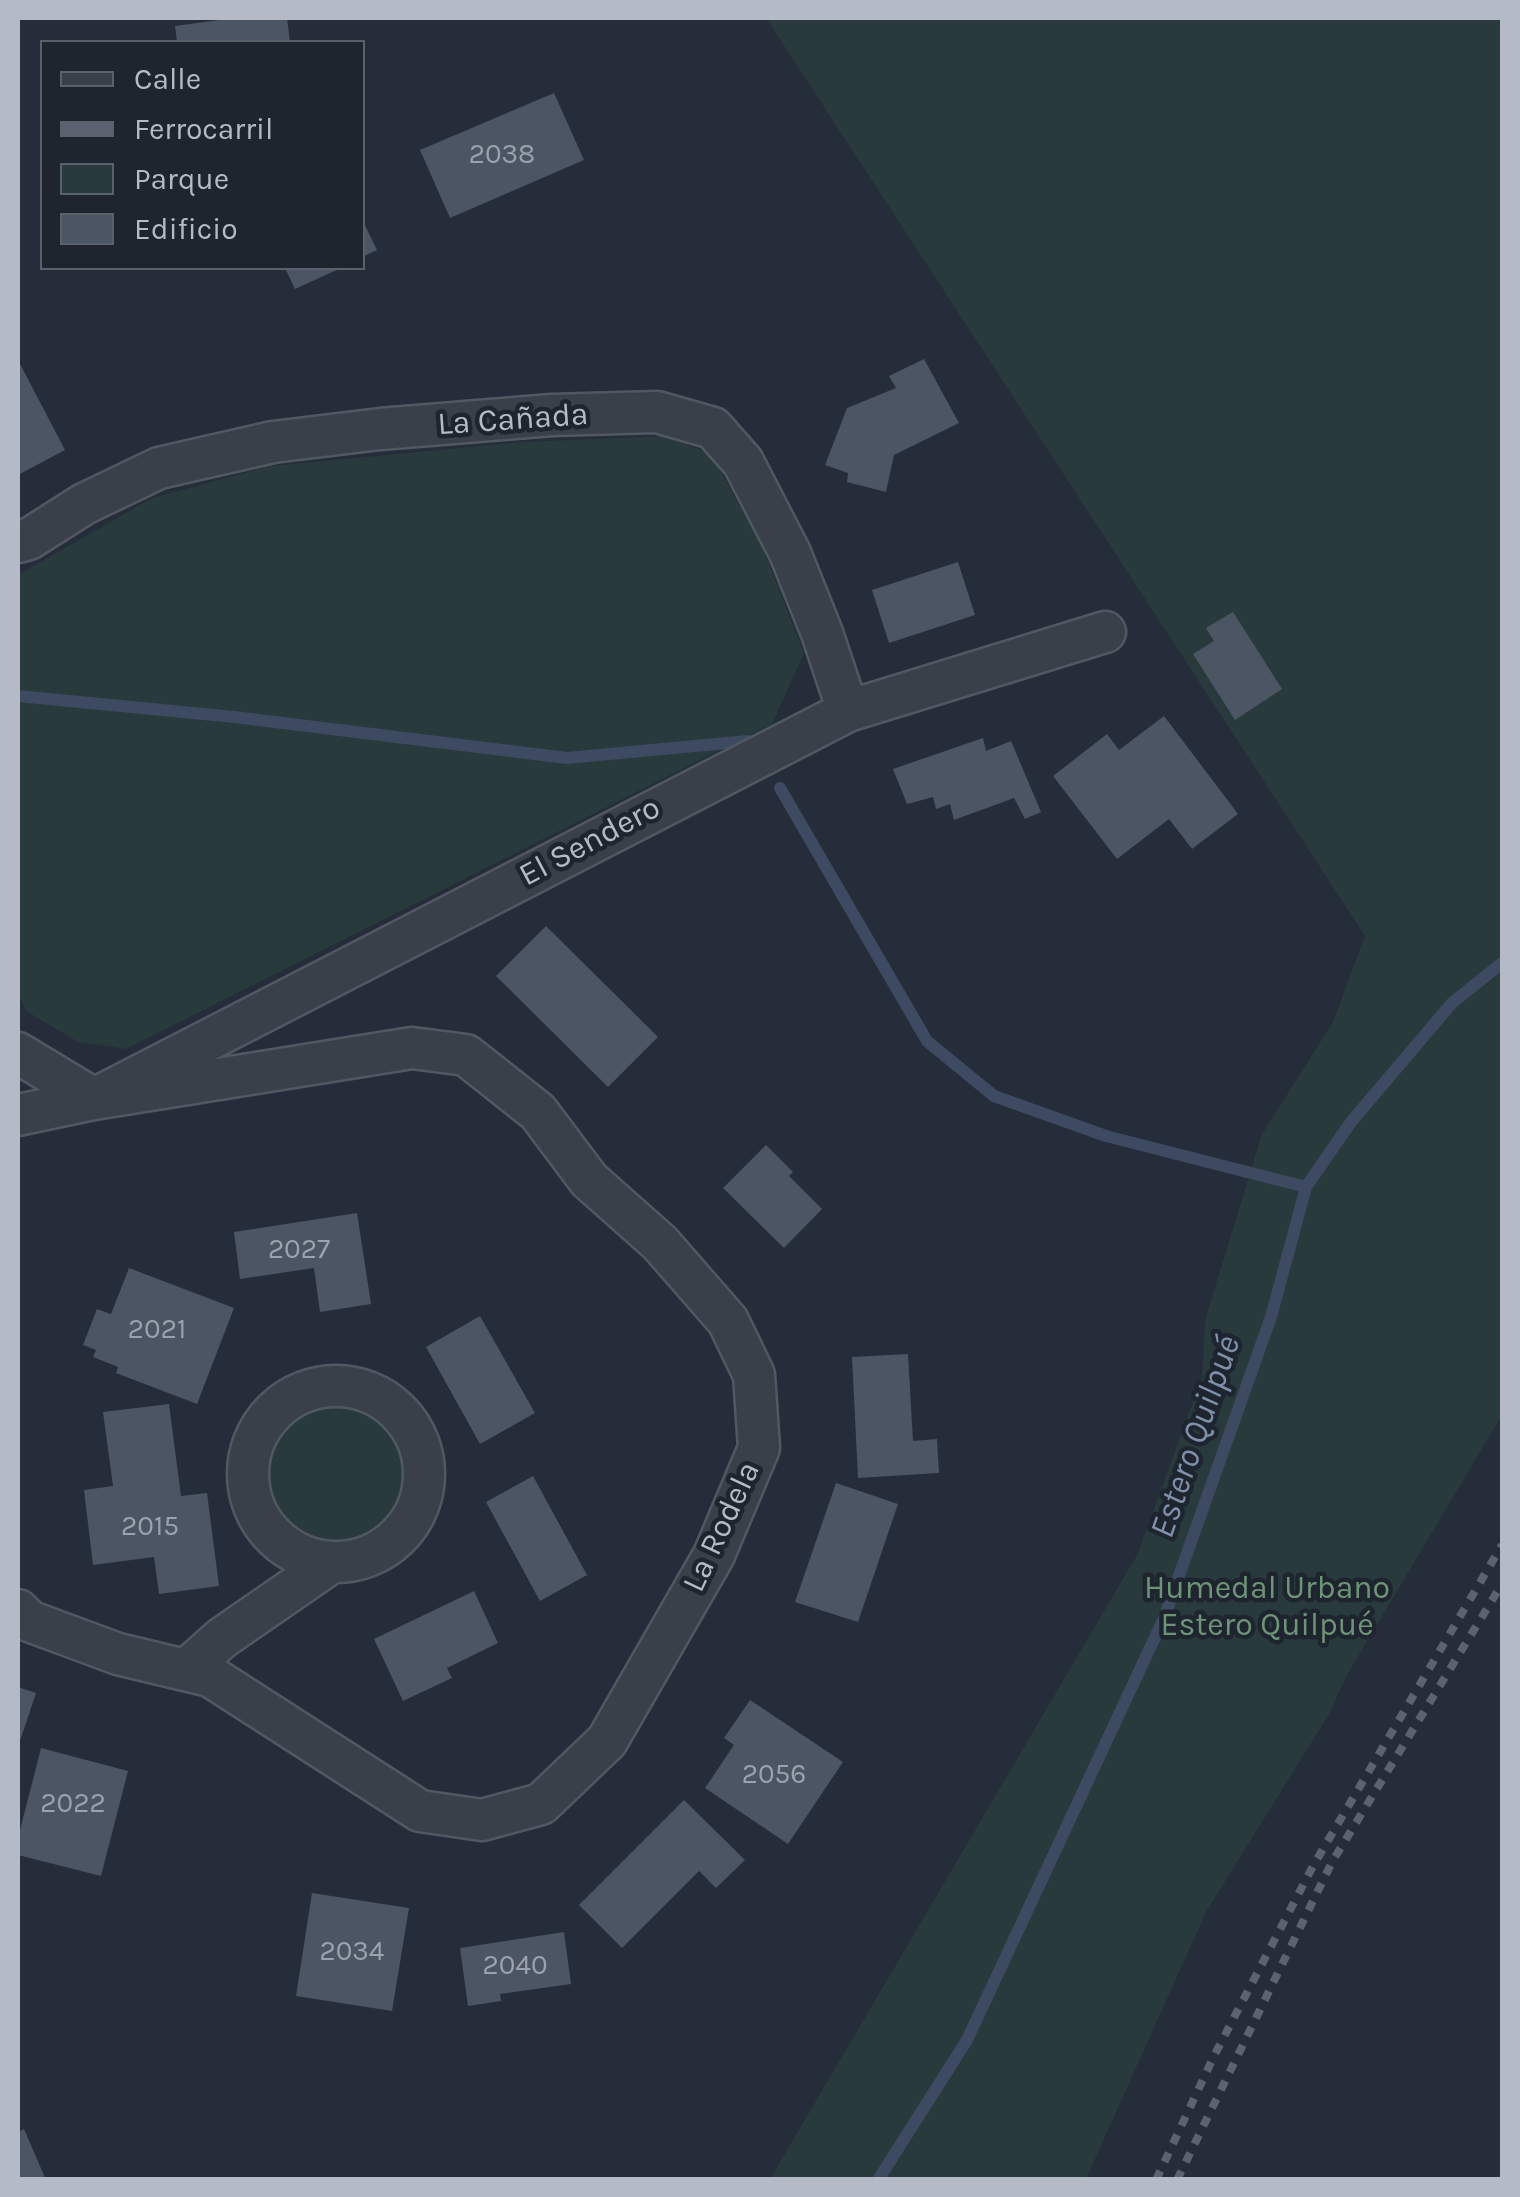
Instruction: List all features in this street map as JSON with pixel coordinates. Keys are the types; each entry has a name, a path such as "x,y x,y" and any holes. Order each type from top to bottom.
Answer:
{"street":[{"name":"La Cañada","path":"18,542 159,468 273,442 552,415 657,412 713,428 742,462 790,552 848,711"},
{"name":"El Sendero","path":"94,1099 848,711 1105,632"},
{"name":"La Rodela","path":"18,1115 94,1099 412,1048 466,1055 538,1112 588,1180 660,1243 728,1321 754,1375 759,1448 714,1554 606,1741 541,1804 482,1820 420,1812 210,1676 118,1654 29,1621 18,1610"},
{"path":"18,1053 94,1099"},
{"path":"186,1670 222,1638 332,1562 360,1559 385,1547 405,1528 419,1504 424,1476 420,1448 408,1423 389,1404 365,1390 335,1386 305,1391 279,1406 260,1429 248,1458 248,1488 258,1516 276,1540 302,1556 332,1562"}],"green space":[{"name":"Humedal Urbano Estero Quilpué","path":"766,18 1502,18 1502,1415 1347,1675 1329,1714 1206,1912 1086,2179 770,2179 1137,1555 1202,1378 1205,1320 1262,1134 1333,1022 1365,936"},
{"path":"665,436 711,454 762,546 804,653 772,724 126,1049 78,1042 26,1011 18,994 18,575 152,498 271,466 523,442"},
{"path":"335,1400 362,1405 385,1421 401,1444 406,1471 401,1498 385,1521 362,1537 335,1542 308,1537 285,1521 269,1498 264,1471 269,1444 285,1421 308,1405"}],"building":[{"path":"234,18 287,18 290,40 177,40 175,26"},
{"path":"554,93 584,160 450,218 420,150"},
{"path":"365,225 377,250 365,256"},
{"path":"286,270 337,270 295,289"},
{"path":"924,359 959,423 894,455 886,492 847,482 848,473 825,465 847,408 896,388 889,376"},
{"path":"18,360 65,450 18,475"},
{"path":"958,562 975,615 889,643 872,590"},
{"path":"1233,612 1282,689 1235,720 1193,654 1214,641 1206,628"},
{"path":"1164,716 1238,814 1192,849 1169,819 1117,859 1053,776 1107,734 1119,750"},
{"path":"983,738 986,751 1011,741 1041,812 1025,819 1014,798 954,820 950,804 936,809 933,797 907,804 893,769"},
{"path":"546,926 658,1037 608,1087 496,976"},
{"path":"766,1145 793,1172 789,1176 822,1209 784,1248 723,1188"},
{"path":"357,1213 371,1304 320,1312 314,1268 240,1279 234,1232"},
{"path":"129,1268 234,1308 197,1404 116,1373 118,1367 93,1357 96,1350 83,1345 97,1309 111,1314"},
{"path":"480,1316 535,1413 480,1444 426,1347"},
{"path":"908,1354 913,1441 937,1439 939,1473 858,1478 852,1357"},
{"path":"169,1404 181,1496 207,1493 219,1586 159,1594 154,1557 93,1565 84,1490 113,1486 103,1412"},
{"path":"533,1476 587,1575 540,1601 486,1502"},
{"path":"836,1483 898,1504 858,1622 795,1602"},
{"path":"474,1591 498,1643 447,1668 452,1678 403,1701 374,1639"},
{"path":"18,1687 36,1693 18,1747"},
{"path":"750,1700 843,1762 788,1844 705,1788 734,1745 724,1738"},
{"path":"41,1748 128,1771 101,1876 18,1855 18,1838"},
{"path":"684,1800 745,1860 716,1888 699,1871 622,1948 579,1905"},
{"path":"312,1893 409,1908 392,2011 296,1996"},
{"path":"564,1932 571,1984 500,1994 501,2001 468,2006 460,1948"},
{"path":"24,2129 46,2180 18,2180 18,2132"}],"waterway":[{"path":"18,696 234,717 567,758 748,741"},
{"path":"780,788 927,1041 994,1096 1106,1136 1306,1187"},
{"name":"Estero Quilpué","path":"878,2180 967,2040 1164,1618 1271,1317 1306,1187 1351,1122 1452,1003 1502,963"}],"railway":[{"path":"1156,2180 1214,2056 1313,1866 1502,1545"},
{"path":"1177,2180 1332,1862 1502,1584"}]}
